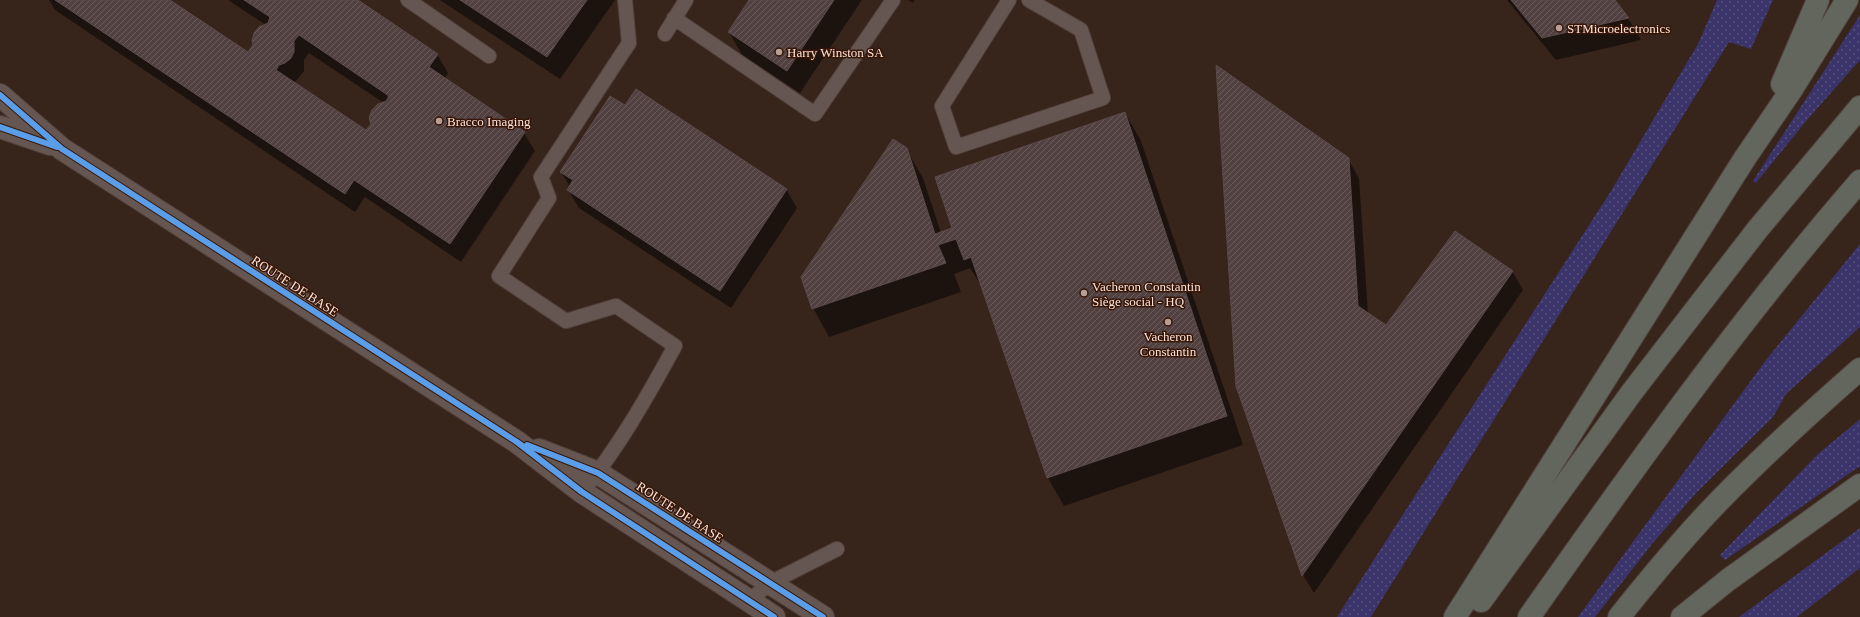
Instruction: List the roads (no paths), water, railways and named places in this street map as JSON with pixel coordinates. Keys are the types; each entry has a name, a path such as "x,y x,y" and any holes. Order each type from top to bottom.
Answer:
{"highway":[{"path":"1745,158 1776,96 1818,0"},
{"path":"1455,617 1745,158 1792,89 1847,0"},
{"path":"1470,617 1632,392 1757,230 1860,107"},
{"path":"1528,617 1765,296 1860,181"},
{"path":"1619,617 1654,573 1720,500 1804,418 1860,369"},
{"path":"1682,617 1728,580 1860,485"}],"street":[{"name":"ROUTE DE BASE","path":"0,95 62,149 517,442 582,492 774,617"},
{"name":"ROUTE DE BASE","path":"0,127 62,149"},
{"name":"ROUTE DE BASE","path":"517,442 598,473 823,617"}],"lane":[{"path":"408,0 488,56"},
{"path":"582,492 598,473 636,418 675,346 616,306 566,321 499,276 549,198 541,177 629,43 624,0"},
{"path":"665,34 686,0"},
{"path":"674,18 815,114 893,0"},
{"path":"1009,0 942,106 956,147 1103,98 1081,30 1029,0"},
{"path":"749,601 770,583 837,549"}],"place":[{"name":"STMicroelectronics","path":"1559,28"},
{"name":"Harry Winston SA","path":"779,52"},
{"name":"Bracco Imaging","path":"439,121"},
{"name":"Vacheron Constantin Siège social - HQ","path":"1084,293"},
{"name":"Vacheron Constantin","path":"1168,322"}]}
